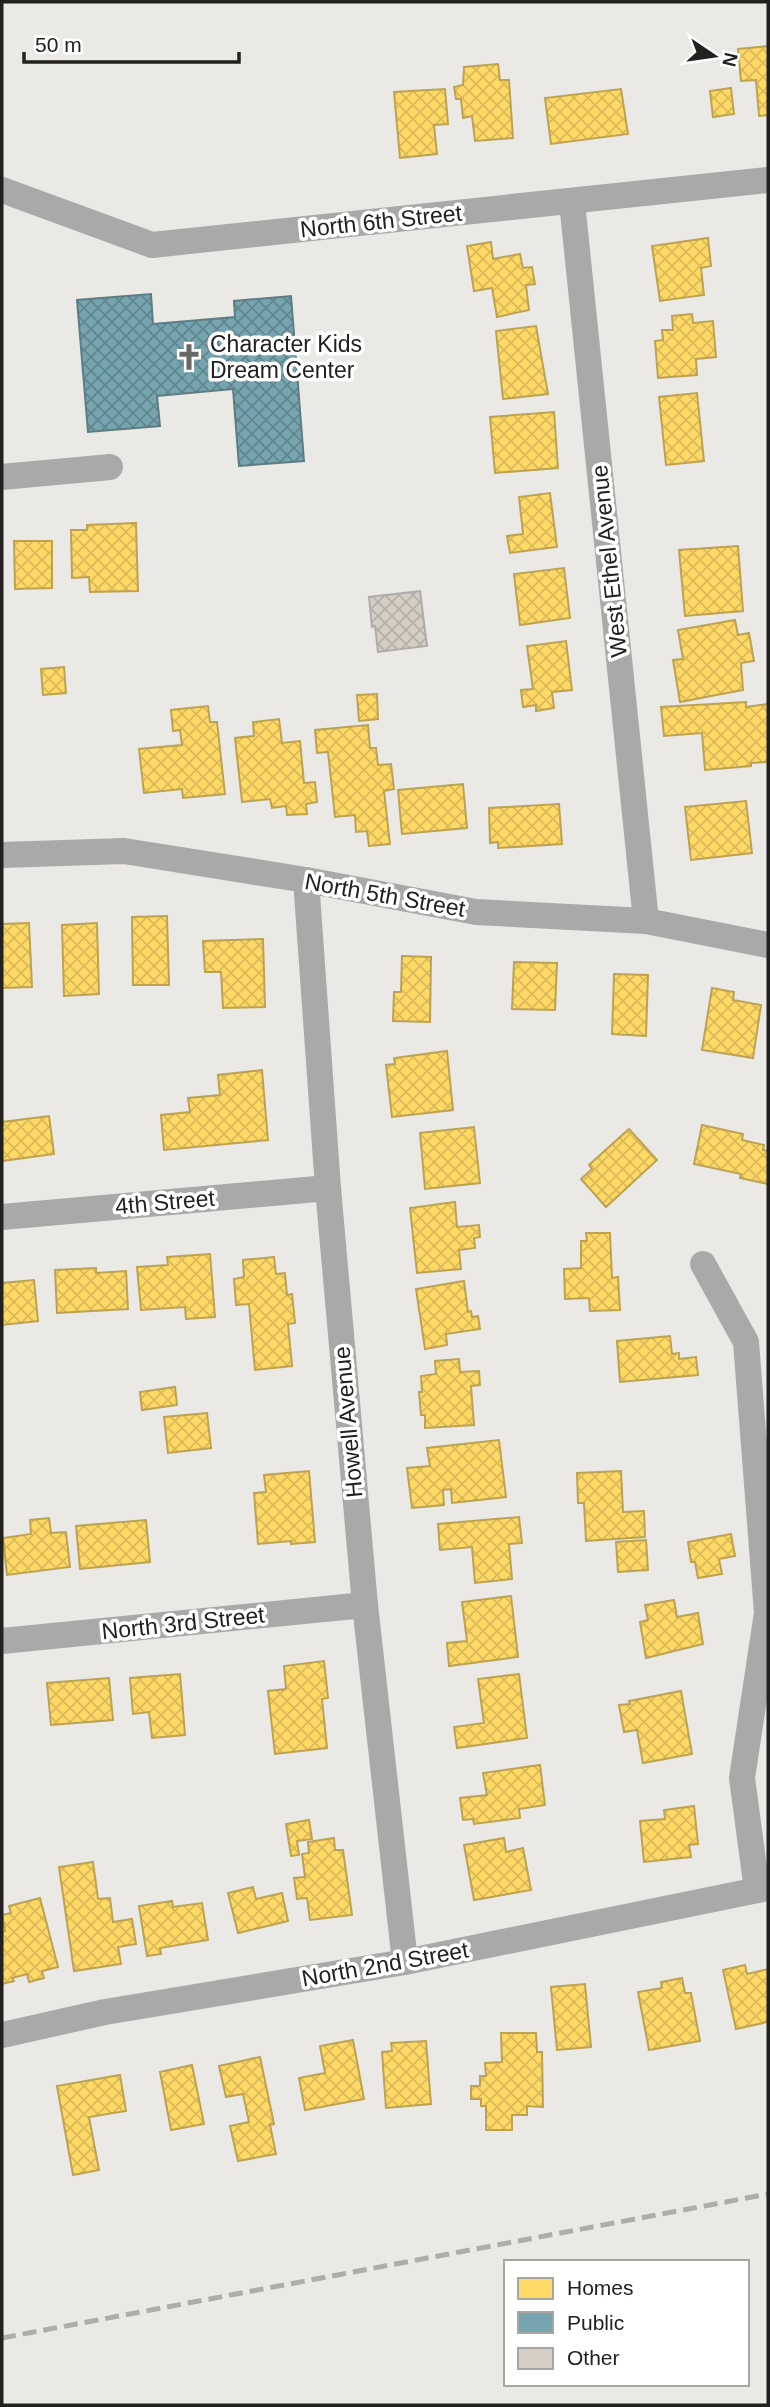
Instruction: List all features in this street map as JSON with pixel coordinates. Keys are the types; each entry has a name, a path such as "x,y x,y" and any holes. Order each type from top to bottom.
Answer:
{"street":[{"name":"North 6th Street","path":"2,190 152,244 768,180"},
{"name":"West Ethel Avenue","path":"572,202 646,921"},
{"path":"2,477 110,467"},
{"name":"North 5th Street","path":"2,855 124,851 306,880 477,912 646,921 768,946"},
{"name":"Howell Avenue","path":"306,880 328,1188 365,1605 405,1962"},
{"name":"4th Street","path":"2,1217 328,1188"},
{"path":"702,1264 746,1342 767,1613 742,1778 763,1889"},
{"name":"North 3rd Street","path":"2,1641 365,1605"},
{"name":"North 2nd Street","path":"2,2035 105,2012 405,1962 763,1889"}],"building: Homes":[{"path":"768,46 768,115 759,116 756,80 741,81 738,49"},
{"path":"498,64 500,80 509,80 513,138 475,141 472,116 463,118 461,99 456,99 454,87 463,85 464,67"},
{"path":"731,88 734,114 713,117 710,91"},
{"path":"445,89 448,124 434,125 437,154 400,158 394,92"},
{"path":"621,89 628,134 551,144 545,98"},
{"path":"708,238 711,266 701,268 704,295 660,301 652,246"},
{"path":"491,242 493,259 520,254 523,268 532,267 535,284 526,285 529,310 497,317 492,288 474,291 467,246"},
{"path":"692,314 693,323 713,321 716,357 696,359 697,375 658,378 655,341 663,340 662,330 673,330 672,316"},
{"path":"536,326 548,394 503,399 496,331"},
{"path":"697,393 704,461 666,465 659,397"},
{"path":"554,412 558,468 495,473 490,417"},
{"path":"550,493 557,547 510,553 507,536 523,534 519,497"},
{"path":"136,523 138,591 90,592 89,577 72,578 71,530 87,530 87,525"},
{"path":"14,541 52,541 52,588 15,589"},
{"path":"738,546 743,611 685,616 679,550"},
{"path":"564,568 570,618 520,625 514,574"},
{"path":"735,620 738,635 749,633 754,661 741,663 743,690 680,702 673,660 683,659 678,630"},
{"path":"566,641 572,690 552,692 554,708 536,711 536,705 523,707 521,690 533,689 527,646"},
{"path":"64,667 66,693 43,695 41,669"},
{"path":"377,694 378,719 359,721 357,695"},
{"path":"746,702 746,707 768,704 768,762 705,770 702,733 664,736 661,707"},
{"path":"208,706 210,722 217,722 225,794 183,798 182,789 144,793 139,749 182,745 180,730 173,731 171,710"},
{"path":"279,719 282,743 300,741 304,783 315,782 317,802 306,804 307,814 287,815 286,806 272,808 270,799 242,802 235,738 254,736 253,722"},
{"path":"368,725 370,748 376,748 378,765 391,764 394,789 384,791 390,844 369,846 367,831 356,832 355,815 335,817 328,752 317,753 315,730"},
{"path":"463,784 467,828 402,834 398,790"},
{"path":"746,801 752,853 691,860 685,807"},
{"path":"559,804 562,844 498,848 498,842 490,843 489,808"},
{"path":"167,916 169,985 133,985 132,917"},
{"path":"29,923 32,987 2,988 2,924"},
{"path":"97,923 99,994 64,996 62,925"},
{"path":"263,939 265,1007 223,1008 221,972 205,972 203,941"},
{"path":"402,956 431,957 430,1022 393,1021 394,992 401,992"},
{"path":"514,962 557,963 555,1010 512,1009"},
{"path":"614,974 648,975 646,1036 612,1034"},
{"path":"712,988 734,992 733,1000 761,1005 753,1058 702,1050"},
{"path":"447,1051 453,1110 392,1117 386,1065 395,1064 394,1058"},
{"path":"262,1070 268,1140 164,1150 161,1115 190,1112 188,1098 220,1095 218,1075"},
{"path":"49,1116 54,1154 2,1161 2,1122"},
{"path":"702,1125 743,1134 742,1140 764,1145 763,1150 768,1151 768,1184 740,1178 741,1174 694,1164"},
{"path":"474,1127 480,1183 425,1189 420,1133"},
{"path":"629,1129 657,1160 606,1207 581,1179 592,1169 589,1165"},
{"path":"455,1202 457,1227 479,1225 480,1237 474,1238 475,1248 459,1250 461,1269 417,1273 410,1208"},
{"path":"586,1233 610,1233 612,1278 618,1277 620,1310 590,1311 589,1298 565,1299 564,1269 581,1268 581,1241 587,1241"},
{"path":"210,1254 215,1317 186,1319 185,1307 141,1310 137,1267 168,1265 167,1257"},
{"path":"274,1257 276,1274 285,1273 287,1295 292,1294 295,1323 288,1324 292,1366 255,1370 249,1304 236,1305 234,1279 244,1277 243,1260"},
{"path":"96,1268 96,1273 126,1271 128,1309 57,1313 55,1270"},
{"path":"34,1280 38,1321 2,1325 2,1283"},
{"path":"464,1281 468,1312 471,1311 472,1317 478,1316 480,1329 446,1334 447,1345 425,1349 416,1289"},
{"path":"670,1336 672,1354 679,1353 679,1359 696,1357 698,1375 620,1382 617,1341"},
{"path":"459,1359 460,1372 479,1371 480,1385 471,1386 474,1425 425,1428 425,1415 421,1415 419,1392 422,1392 421,1376 436,1374 435,1361"},
{"path":"175,1387 177,1405 142,1410 140,1392"},
{"path":"207,1413 211,1448 168,1453 164,1417"},
{"path":"499,1440 506,1497 452,1503 451,1489 443,1490 444,1505 412,1508 407,1468 430,1466 427,1448"},
{"path":"309,1471 315,1542 258,1544 254,1493 266,1492 264,1475"},
{"path":"621,1471 623,1512 644,1511 645,1537 586,1541 584,1503 578,1503 577,1473"},
{"path":"519,1517 522,1543 509,1544 512,1579 475,1583 472,1547 440,1550 438,1524"},
{"path":"49,1518 51,1533 66,1532 70,1567 7,1575 3,1538 31,1534 30,1520"},
{"path":"146,1520 150,1562 80,1569 76,1526"},
{"path":"731,1534 735,1556 719,1559 722,1574 698,1578 695,1562 691,1562 688,1542"},
{"path":"646,1540 648,1570 618,1572 616,1542"},
{"path":"511,1596 518,1657 449,1666 447,1643 467,1641 462,1602"},
{"path":"674,1600 677,1617 698,1613 703,1644 646,1658 640,1622 648,1620 645,1605"},
{"path":"324,1661 328,1698 322,1699 327,1748 275,1754 268,1691 286,1689 284,1666"},
{"path":"180,1674 185,1735 152,1738 149,1712 133,1714 130,1678"},
{"path":"519,1674 527,1738 457,1748 454,1727 484,1723 478,1679"},
{"path":"109,1678 113,1720 51,1725 47,1683"},
{"path":"681,1691 692,1754 643,1763 637,1730 624,1732 619,1705"},
{"path":"540,1765 545,1805 519,1809 520,1818 474,1824 473,1819 463,1820 460,1798 487,1795 483,1773"},
{"path":"694,1806 698,1844 689,1845 691,1857 644,1862 640,1821 665,1819 664,1810"},
{"path":"309,1820 312,1839 297,1841 299,1855 291,1856 286,1824"},
{"path":"334,1838 335,1850 343,1850 352,1915 310,1920 307,1898 297,1899 294,1878 305,1877 302,1854 309,1853 308,1842"},
{"path":"504,1838 506,1852 523,1848 531,1890 474,1900 464,1845"},
{"path":"93,1862 98,1899 110,1898 113,1922 132,1919 136,1944 118,1947 121,1964 74,1971 59,1867"},
{"path":"253,1887 256,1899 282,1893 288,1921 238,1933 228,1893"},
{"path":"40,1898 58,1967 42,1971 44,1978 29,1982 27,1974 2,1984 2,1932 5,1931 2,1915 11,1913 9,1906"},
{"path":"172,1901 173,1907 202,1903 208,1940 160,1948 161,1954 147,1956 139,1906"},
{"path":"745,1965 747,1974 768,1969 768,2022 736,2029 723,1970"},
{"path":"682,1978 685,1993 691,1993 700,2041 649,2050 638,1992 662,1988 661,1982"},
{"path":"585,1984 591,2047 557,2050 551,1987"},
{"path":"501,2033 536,2033 537,2052 542,2052 543,2107 527,2106 527,2115 512,2115 512,2130 486,2130 486,2106 481,2106 481,2099 471,2099 471,2086 480,2086 480,2076 486,2076 485,2063 502,2062"},
{"path":"353,2040 364,2099 305,2110 299,2078 325,2073 320,2046"},
{"path":"426,2041 431,2104 386,2108 382,2052 392,2051 391,2043"},
{"path":"260,2057 274,2124 270,2125 276,2154 238,2161 230,2126 249,2122 243,2094 226,2097 219,2066"},
{"path":"192,2065 204,2124 171,2130 160,2072"},
{"path":"120,2075 126,2111 89,2117 99,2170 73,2175 57,2086"}],"building: Public":[{"name":"Character Kids Dream Center","path":"151,294 153,324 235,317 234,301 291,296 304,461 239,466 233,389 157,396 160,426 88,432 77,300"}],"building: Other":[{"path":"420,591 427,646 378,652 369,597"}],"railway":[{"path":"2,2338 768,2194"}],"place":[{"name":"Character Kids Dream Center","path":"189,357"}]}
